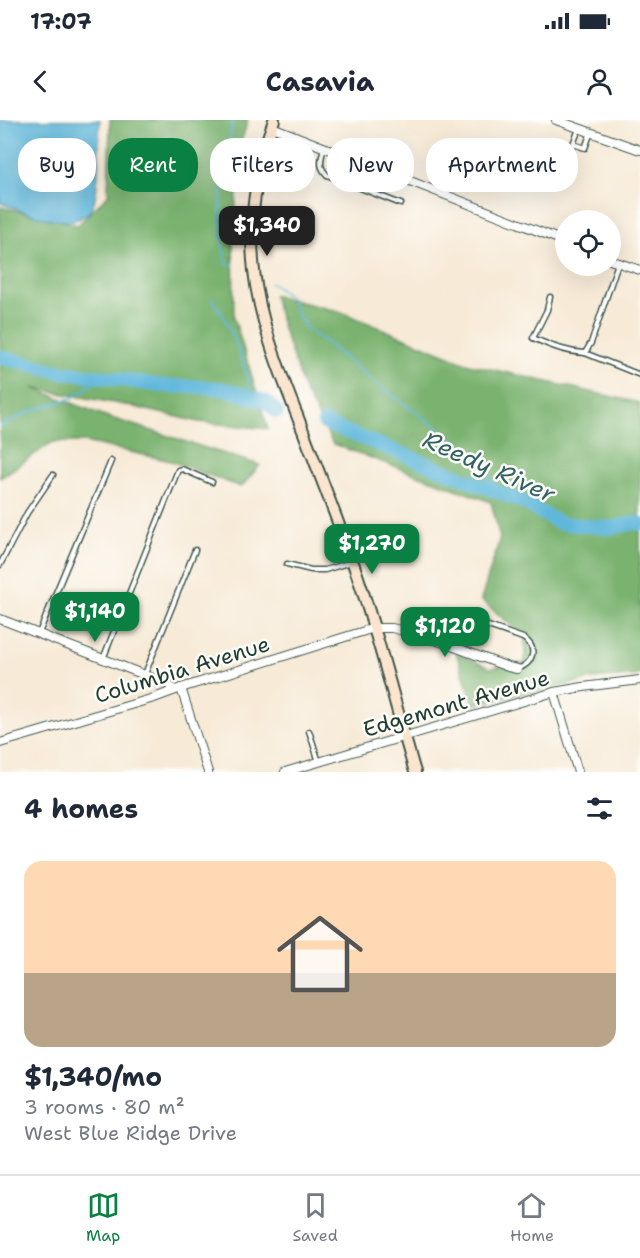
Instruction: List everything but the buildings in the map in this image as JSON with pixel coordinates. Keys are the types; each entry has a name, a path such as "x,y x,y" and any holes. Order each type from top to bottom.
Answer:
{"main road":[{"path":"273,123 260,165 254,207 253,252 257,292 287,391 352,562 374,628 415,772"}],"street":[{"path":"556,120 640,150"},
{"path":"273,123 325,147 555,238"},
{"path":"621,263 640,270"},
{"path":"0,619 178,689 208,772"},
{"path":"374,628 392,628 441,642 517,669"},
{"name":"Columbia Avenue","path":"0,743 154,698 374,628"},
{"name":"Edgemont Avenue","path":"285,772 554,692 640,680"},
{"path":"554,692 578,772"}],"lane":[{"path":"579,128 573,144 585,148 591,132"},
{"path":"325,147 321,159 321,170 327,176 401,204"},
{"path":"585,353 591,343 610,276"},
{"path":"550,297 547,310 533,338 558,349 585,353 640,375"},
{"path":"39,634 111,461"},
{"path":"103,660 178,470 182,469 212,482"},
{"path":"0,565 27,513 52,475"},
{"path":"144,675 195,550"},
{"path":"287,564 311,570 325,570 352,562"},
{"path":"441,642 454,620 462,617 523,638 529,642 533,650 532,657 528,664 517,669"},
{"path":"309,731 319,762"}],"green space":[{"path":"110,120 248,120 242,138 210,138 210,192 237,192 233,238 234,318 268,429 199,422 130,406 33,388 108,417 260,465 241,487 171,461 85,442 53,442 0,478 0,207 78,225 108,195 108,192 198,192 198,138 110,138"},
{"path":"273,295 341,312 469,364 640,403 640,675 592,679 474,705 456,653 490,668 525,663 525,637 481,600 500,538 491,502 333,444 305,392"}],"water":[{"path":"0,120 100,120 96,195 93,205 85,216 70,221 60,221 37,216 0,203"}],"waterway":[{"path":"233,120 224,173 221,229 227,264 233,265"},
{"path":"271,283 290,297 298,316 308,331 454,440 504,494"},
{"path":"212,299 226,321 237,346 251,397"},
{"name":"Reedy River","path":"0,357 61,372 162,386 224,389 267,402 277,412"},
{"path":"0,427 31,411 72,398 103,377"},
{"name":"Reedy River","path":"324,423 523,502 559,523 610,528 640,524"}]}
